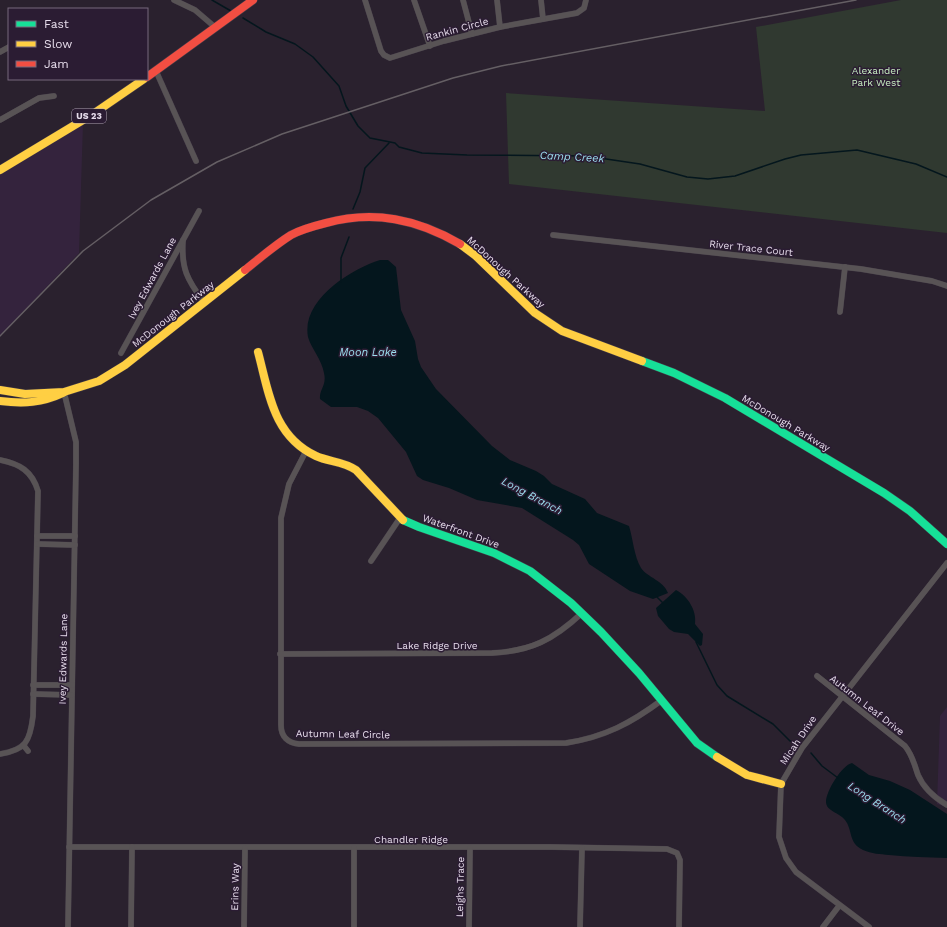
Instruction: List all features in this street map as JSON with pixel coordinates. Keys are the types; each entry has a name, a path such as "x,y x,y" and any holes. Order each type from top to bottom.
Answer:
{"street":[{"path":"174,0 195,10 216,28"},
{"path":"148,76 253,0"},
{"name":"Rankin Circle","path":"365,0 380,48 384,55 393,57 500,27 580,12 585,5 586,0"},
{"path":"414,0 430,46"},
{"path":"463,0 472,34"},
{"path":"496,0 500,27"},
{"path":"541,0 543,19"},
{"path":"156,71 196,161"},
{"name":"US 23","path":"0,170 93,114 143,80"},
{"path":"0,120 39,98 54,96"},
{"name":"Ivey Edwards Lane","path":"121,353 198,210"},
{"name":"McDonough Parkway","path":"0,390 25,394 64,392 99,381 109,375 274,247 311,227 337,219 370,216 402,220 424,226 452,239 468,250 531,309 554,326 578,338 674,373 713,391 888,496 910,511 947,544"},
{"name":"River Trace Court","path":"553,235 845,267 932,281 947,286"},
{"path":"184,238 182,257 184,270 190,284 204,302"},
{"path":"840,312 845,267"},
{"name":"Waterfront Drive","path":"258,352 274,411 282,428 294,442 316,456 347,464 356,470 400,518 419,527 482,548 514,562 549,585 582,614 619,650 697,743 713,756 731,767 747,774 781,784"},
{"path":"0,401 32,403 46,402 64,392"},
{"name":"Ivey Edwards Lane","path":"64,392 76,442 68,927"},
{"name":"Autumn Leaf Circle","path":"306,451 289,484 282,518 280,654 281,730 285,739 296,744 566,743 592,738 624,726 662,700"},
{"path":"0,460 15,463 28,471 36,482 38,491 33,694 30,735 24,746 17,750 0,754"},
{"path":"371,562 400,518"},
{"path":"37,536 75,536"},
{"path":"37,544 75,545"},
{"name":"Micah Drive","path":"869,927 839,906 796,872 786,858 779,837 781,784 802,748 947,563"},
{"name":"Lake Ridge Drive","path":"280,654 492,654 514,652 546,641 562,631 582,614"},
{"name":"Autumn Leaf Drive","path":"817,676 905,746 914,759 918,775 924,785 929,792 947,805"},
{"path":"33,685 72,685"},
{"path":"33,694 71,695"},
{"path":"24,746 28,751"},
{"name":"Chandler Ridge","path":"69,847 667,849 677,853 680,860 680,927"},
{"path":"131,927 132,847"},
{"name":"Erins Way","path":"244,927 245,848"},
{"path":"354,848 354,927"},
{"name":"Leighs Trace","path":"469,927 470,848"},
{"path":"580,927 582,848"},
{"path":"823,927 839,906"}],"shaded area":[{"path":"83,123 79,253 0,336 0,171"},
{"path":"947,707 947,807 937,804 940,716"}],"green space":[{"name":"Alexander Park West","path":"901,0 947,0 947,233 509,184 506,93 765,111 756,27"}],"water":[{"name":"Moon Lake","path":"380,260 388,260 396,267 401,310 415,341 421,367 436,389 492,446 510,460 536,471 552,484 585,499 597,513 629,526 635,553 641,568 663,585 668,593 653,599 630,591 589,564 579,545 573,540 522,508 477,500 449,488 423,480 417,476 406,452 378,418 368,411 357,407 331,407 320,399 325,377 321,363 308,337 308,323 312,311 330,288 368,264"},
{"path":"676,590 691,604 695,614 695,624 703,634 702,645 700,646 688,634 674,632 669,629 658,616 656,608"},
{"path":"852,763 869,775 890,781 910,790 947,814 947,858 879,854 863,850 855,844 845,820 828,808 826,802 832,785 839,773"}],"waterway":[{"name":"Camp Creek","path":"212,0 231,11"},
{"name":"Camp Creek","path":"243,18 266,32 295,44 313,57 339,86 346,106 358,126 370,138 395,143 399,147 422,153 586,156 640,164 687,177 708,179 735,176 801,155 857,150 916,164 947,177"},
{"name":"Long Branch","path":"353,209 360,192 365,168 389,143"},
{"name":"Long Branch","path":"341,282 341,258 349,237"},
{"name":"Long Branch","path":"657,597 663,603"},
{"name":"Long Branch","path":"696,642 717,685 727,696 773,724 790,741 798,744"},
{"name":"Long Branch","path":"811,753 822,766 838,778"}],"railway":[{"path":"0,336 83,251 151,200 217,162 282,134 453,78 501,66 856,0"}],"traffic: fast":[{"path":"642,361 674,373 725,398 884,493 910,511 947,544"},
{"path":"403,520 494,553 530,571 571,603 601,632 639,673 697,743 717,757"}],"traffic: slow":[{"path":"0,170 93,114 143,80"},
{"path":"460,244 476,256 535,313 562,331 642,361"},
{"path":"0,390 25,394 64,392 99,381 125,365 245,270"},
{"path":"258,352 275,412 290,437 316,456 341,463 356,470 403,520"},
{"path":"0,401 40,401 63,393"},
{"path":"717,757 747,775 781,784"}],"traffic: jam":[{"path":"148,76 253,0"},
{"path":"245,270 273,247 291,235 299,231 344,219 361,217 395,219 428,228 460,244"}]}
